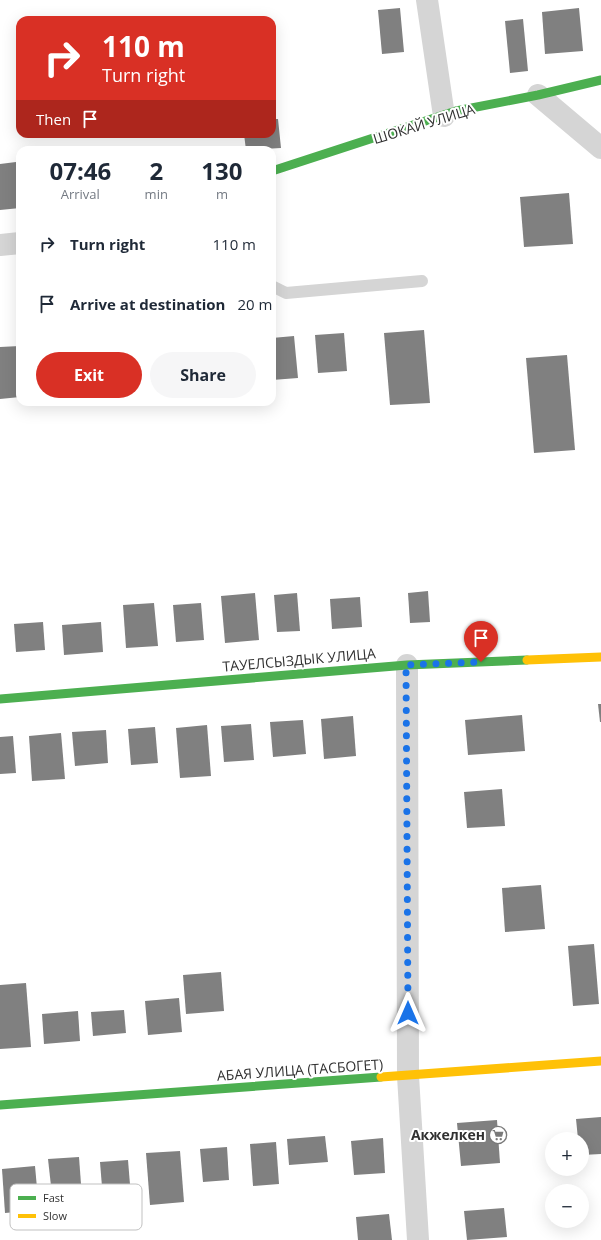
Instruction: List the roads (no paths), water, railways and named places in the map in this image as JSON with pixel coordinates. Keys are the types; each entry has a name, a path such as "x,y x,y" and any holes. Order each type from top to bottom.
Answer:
{"street":[{"path":"427,0 444,116"},
{"name":"ШОКАЙ УЛИЦА","path":"276,170 456,111 538,95 601,80"},
{"path":"538,95 601,148"},
{"path":"0,244 16,243"},
{"name":"ТАУЕЛСЫЗДЫК УЛИЦА","path":"0,699 406,665 601,657"},
{"path":"406,665 408,1076 418,1240"},
{"name":"АБАЯ УЛИЦА (ТАСБОГЕТ)","path":"0,1105 601,1061"}],"lane":[{"path":"276,288 286,293 422,281"}],"place":[{"name":"Акжелкен","path":"498,1135"}]}
